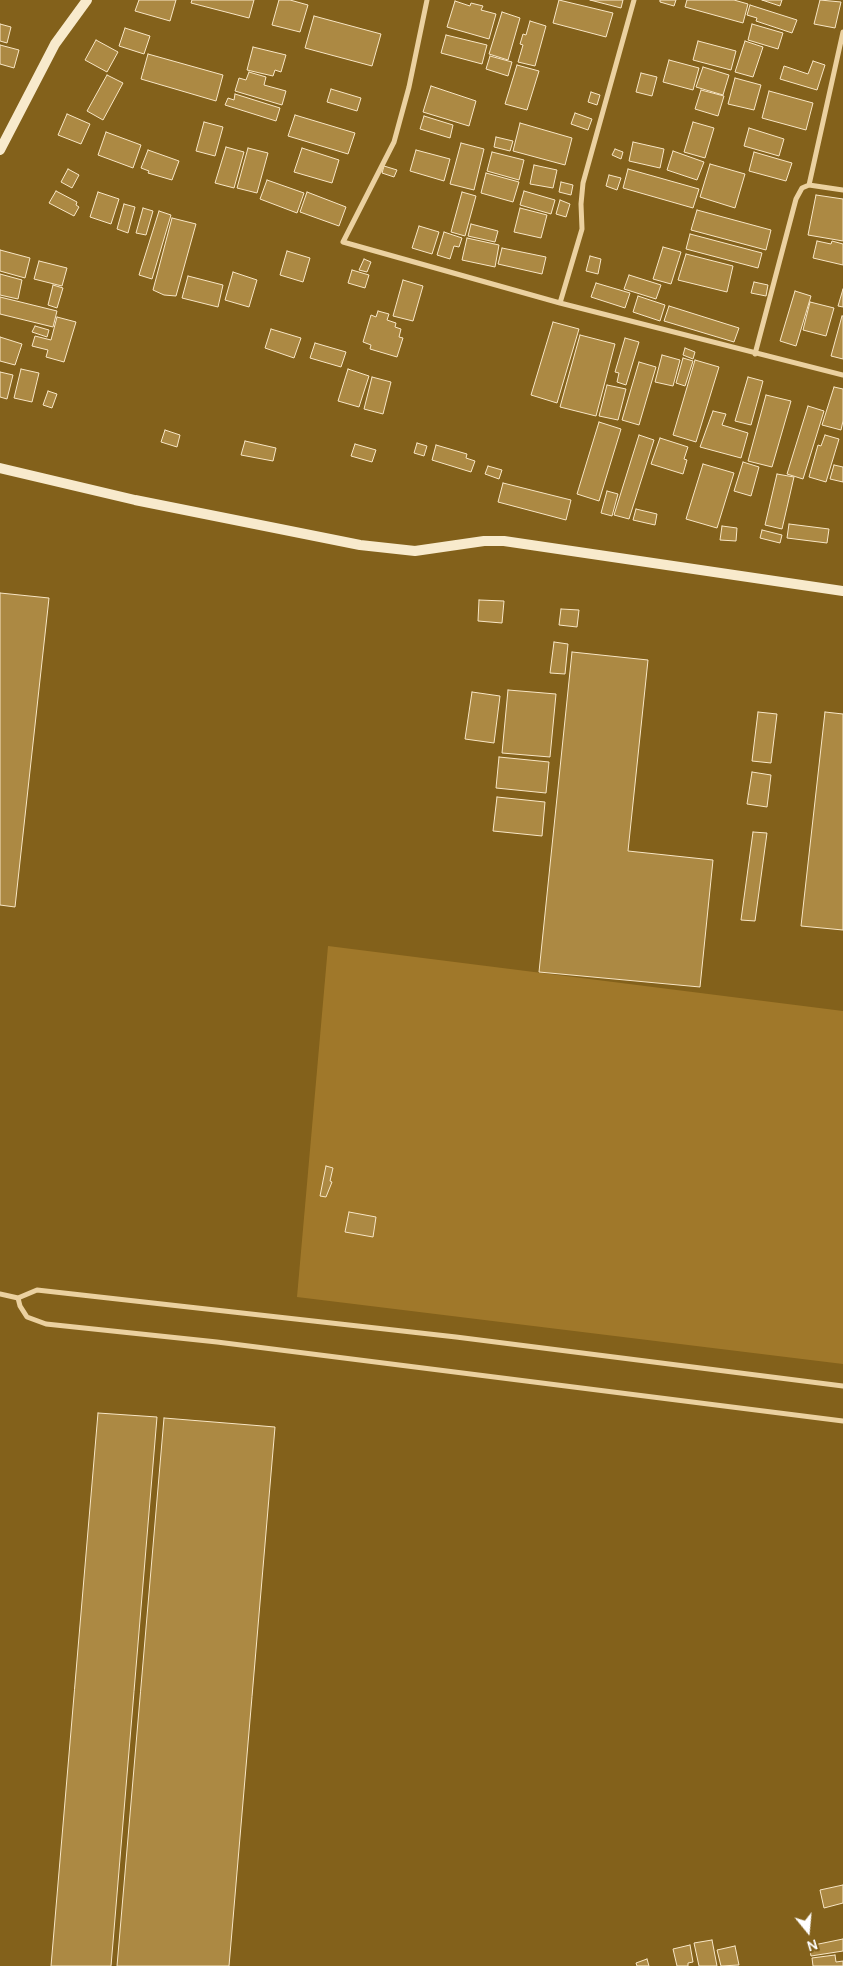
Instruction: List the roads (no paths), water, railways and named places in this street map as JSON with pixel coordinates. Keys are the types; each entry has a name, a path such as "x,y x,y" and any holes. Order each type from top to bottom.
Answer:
{"street":[{"path":"0,150 55,44 87,0"},
{"path":"427,0 409,87 394,142 343,242 560,304 843,375"},
{"path":"560,304 582,229 581,204 583,183 634,0"},
{"path":"809,185 843,32"},
{"path":"755,354 796,199 802,188 809,185 843,190"},
{"path":"0,468 135,500 360,545 415,551 484,541 504,541 843,591"},
{"path":"0,1294 18,1298 37,1290 456,1337 843,1386"},
{"path":"18,1298 20,1306 28,1316 46,1324 218,1342 843,1421"}]}
